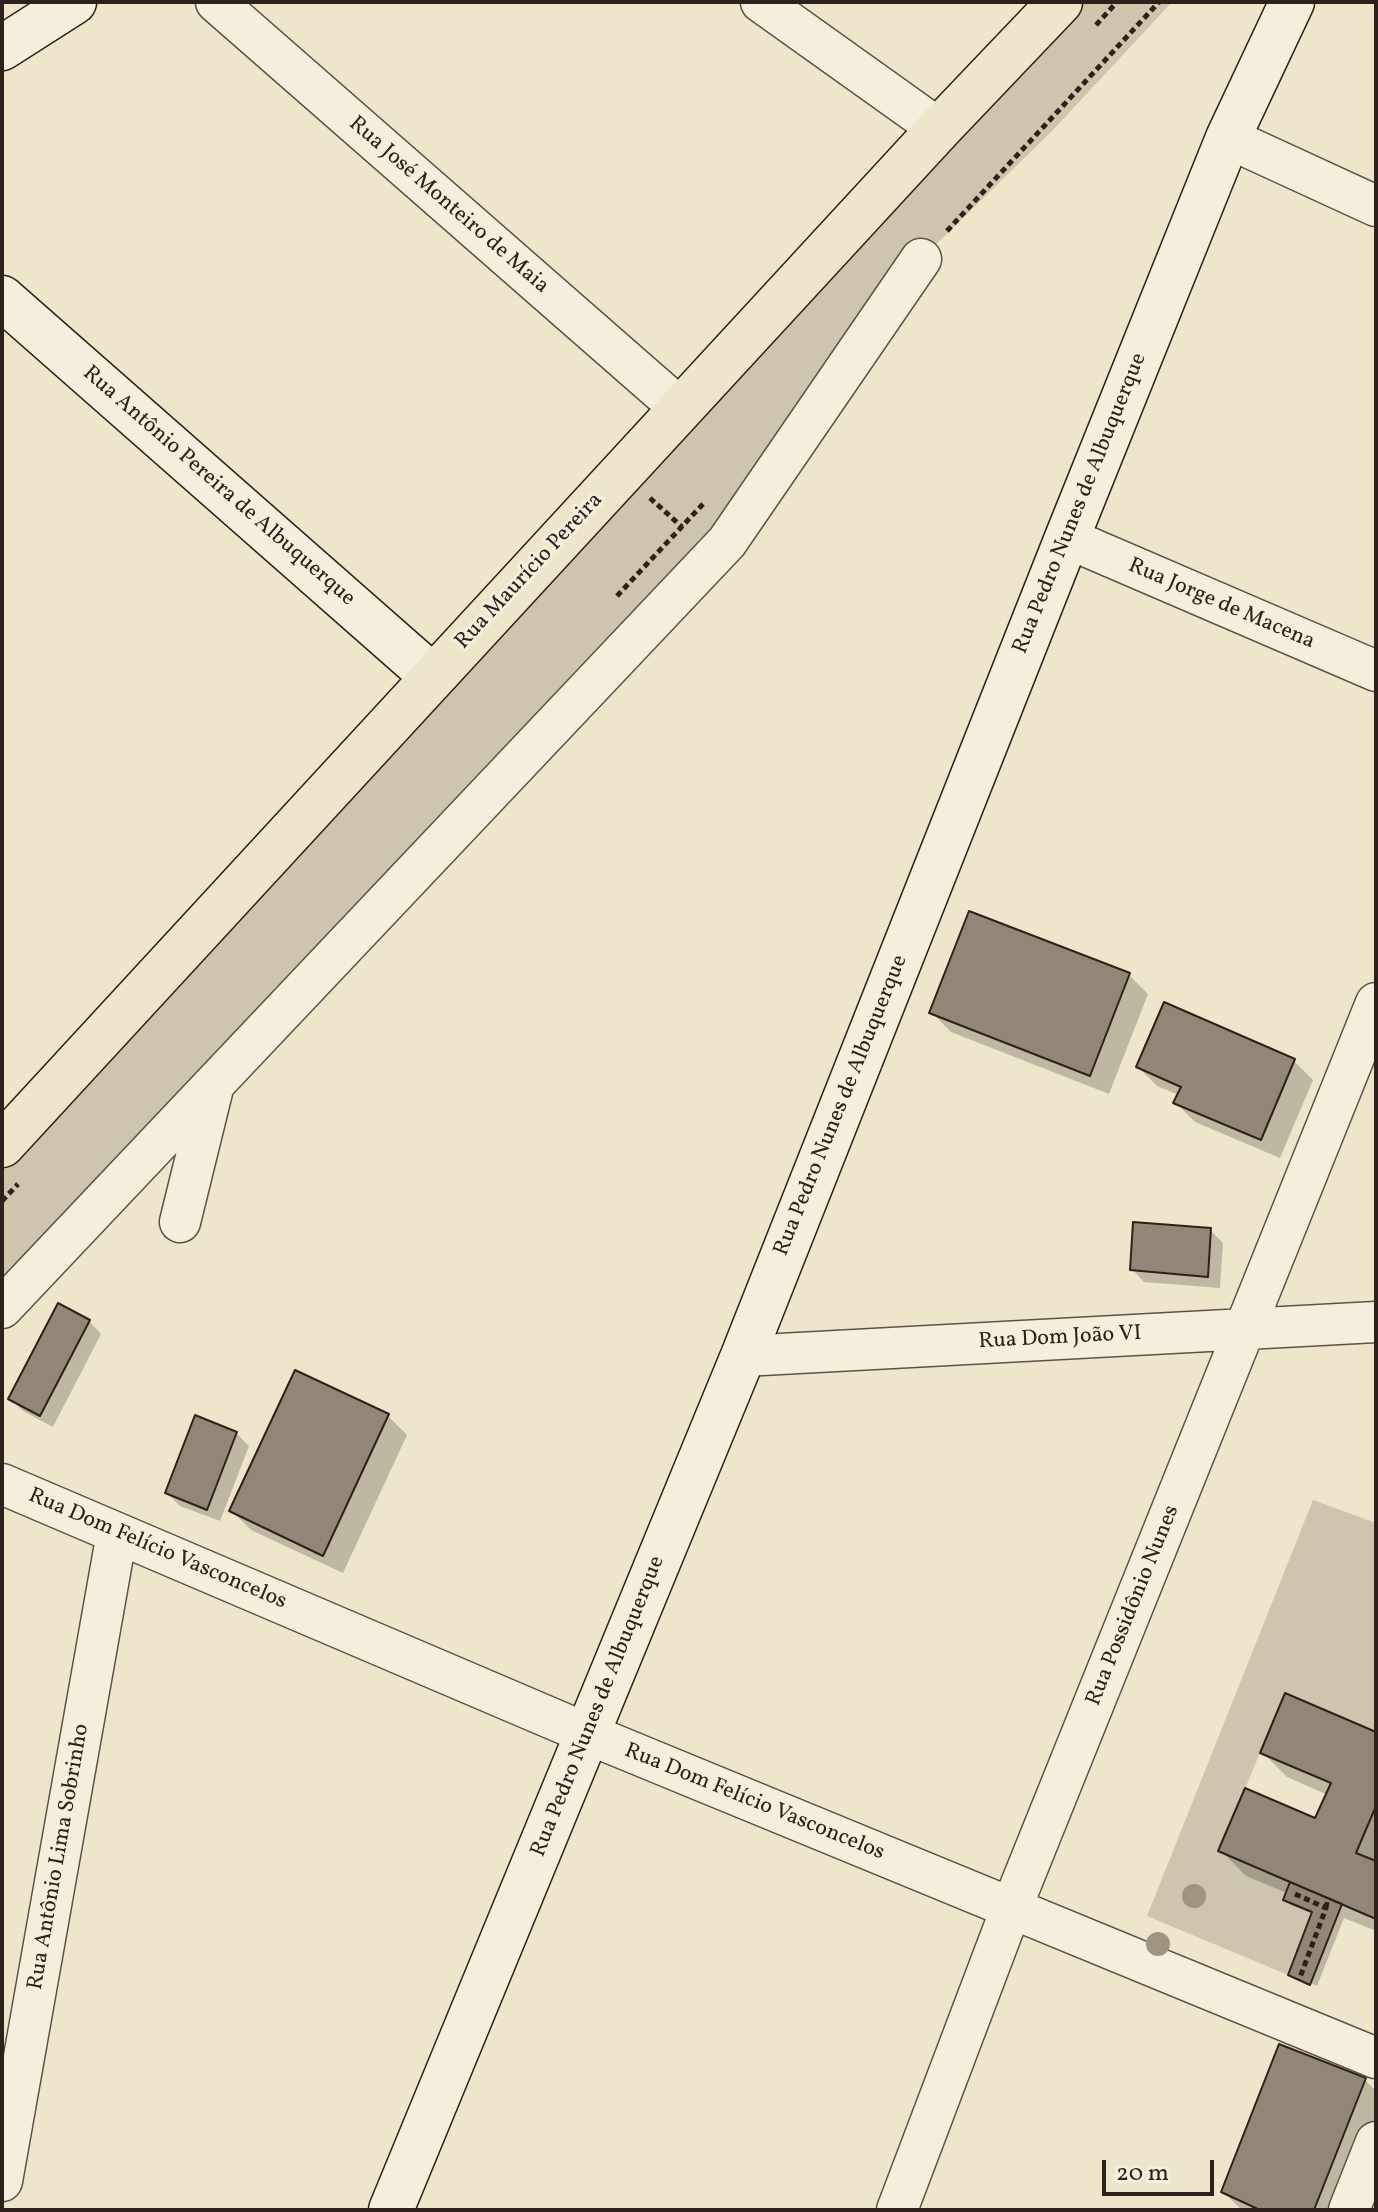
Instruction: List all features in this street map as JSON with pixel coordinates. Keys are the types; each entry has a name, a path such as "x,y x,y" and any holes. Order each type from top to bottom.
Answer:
{"main road":[{"name":"Rua Maurício Pereira","path":"2,1145 939,129 1060,2"}],"street":[{"name":"Rua José Monteiro de Maia","path":"216,2 681,409"},
{"path":"761,2 939,129"},
{"name":"Rua Pedro Nunes de Albuquerque","path":"391,2210 743,1356 1228,138 1292,2"},
{"path":"2,48 61,6"},
{"path":"1228,138 1376,206"},
{"path":"2,1308 727,542 921,259"},
{"name":"Rua Antônio Pereira de Albuquerque","path":"2,298 433,677"},
{"name":"Rua Jorge de Macena","path":"1067,538 1376,671"},
{"name":"Rua Possidônio Nunes","path":"897,2210 1011,1909 1376,1003"},
{"path":"180,1222 214,1084"},
{"name":"Rua Dom João VI","path":"743,1356 1376,1322"},
{"name":"Rua Dom Felício Vasconcelos","path":"2,1484 588,1734 1376,2058"},
{"name":"Rua Antônio Lima Sobrinho","path":"2,2181 117,1533"},
{"path":"1349,2210 1376,2142"}],"path":[{"path":"921,259 1159,2"},
{"path":"617,596 703,503"},
{"path":"1295,1894 1326,1908"},
{"path":"1299,1980 1328,1898"}],"shaded area":[{"path":"1060,2 1172,2 1053,130 921,259 727,542 2,1308 2,1145"},
{"path":"1313,1500 1376,1523 1376,1732 1285,1693 1219,1851 1290,1882 1283,1900 1312,1912 1288,1975 1147,1916"},
{"path":"1376,1806 1376,1861 1356,1853"}],"building":[{"path":"969,911 1130,973 1090,1076 929,1013"},
{"path":"1164,1002 1295,1059 1261,1140 1173,1103 1181,1087 1136,1067"},
{"path":"1133,1222 1211,1228 1208,1277 1130,1270"},
{"path":"58,1303 90,1320 40,1416 8,1399"},
{"path":"295,1370 389,1414 323,1556 229,1511"},
{"path":"195,1415 237,1432 207,1510 165,1493"},
{"path":"1285,1693 1376,1732 1376,1806 1356,1853 1376,1861 1376,1919 1218,1851 1245,1788 1315,1818 1331,1783 1260,1753"},
{"path":"1290,1882 1342,1904 1310,1985 1288,1975 1312,1912 1283,1900"},
{"path":"1279,2044 1366,2078 1314,2210 1260,2210 1221,2192"}]}
